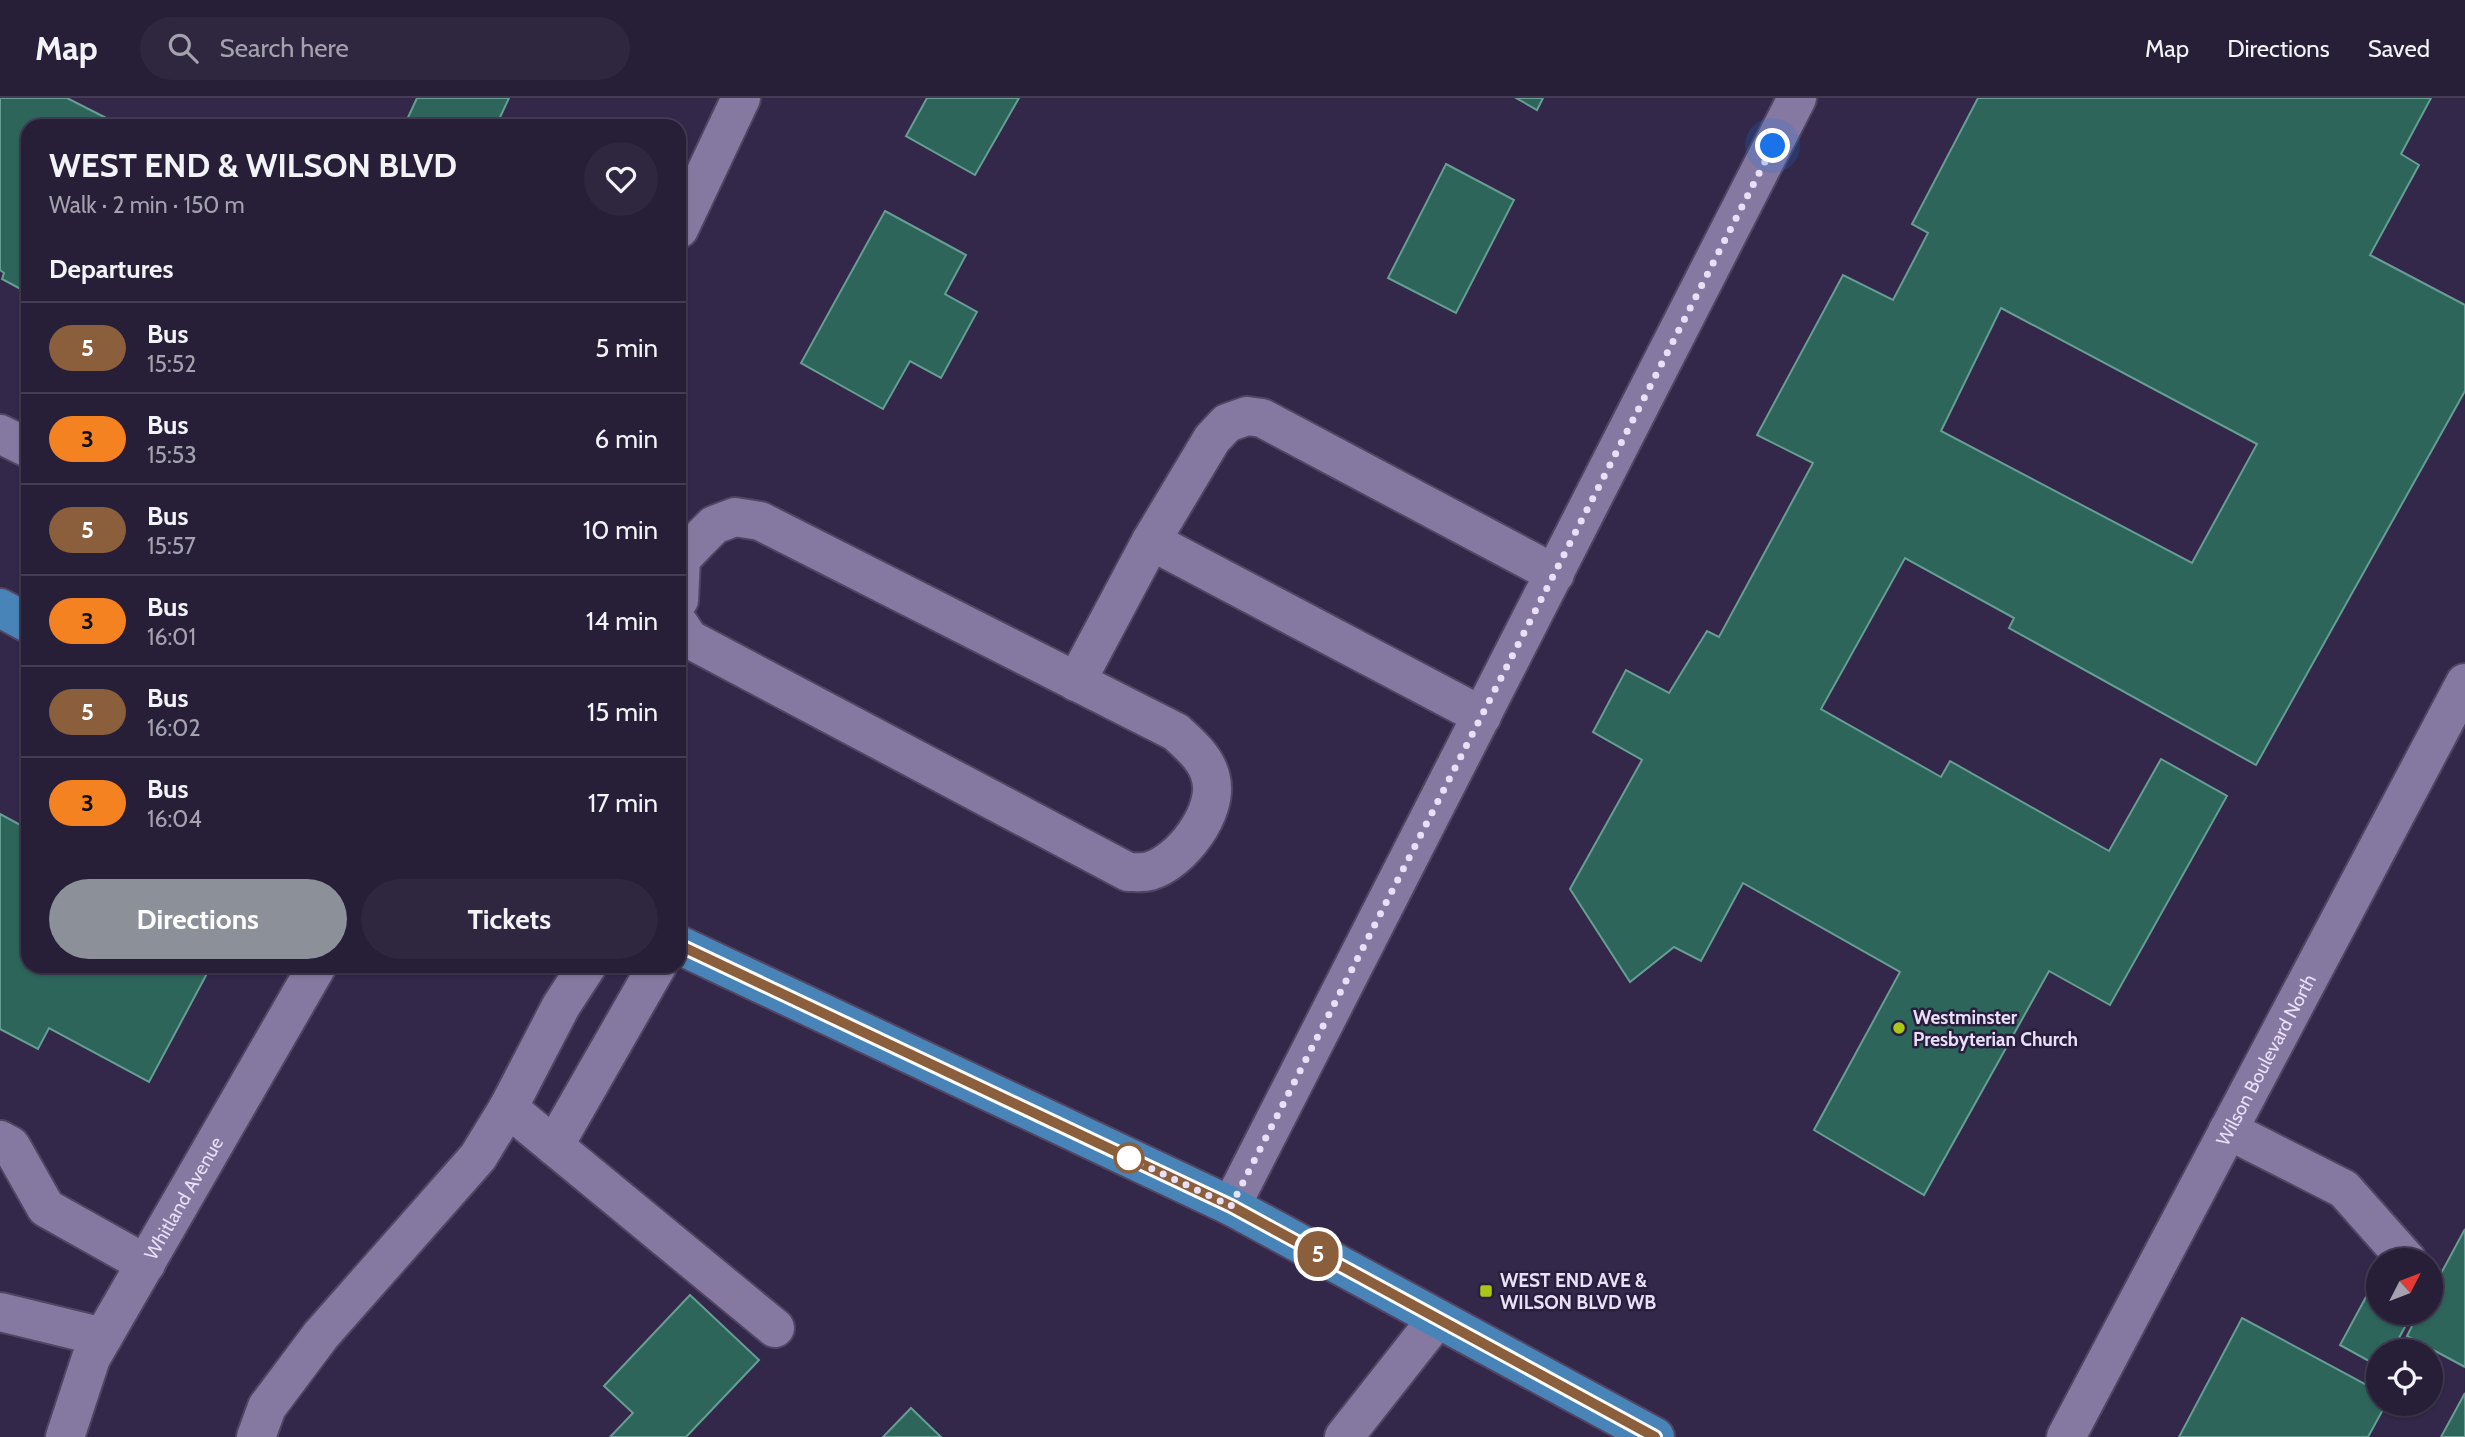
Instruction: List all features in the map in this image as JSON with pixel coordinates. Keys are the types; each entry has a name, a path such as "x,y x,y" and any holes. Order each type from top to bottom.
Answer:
{"main road":[{"path":"0,608 21,619"},
{"path":"686,948 1231,1206 1655,1437"}],"street":[{"path":"686,214 741,98"},
{"path":"1231,1206 1797,98"},
{"path":"1076,682 1151,541 1212,439 1227,423 1247,416 1262,418 1555,574"},
{"path":"0,434 21,444"},
{"path":"686,552 714,525 735,517 760,521 1176,732 1199,753 1212,779 1212,803 1186,848 1168,862 1149,871 1128,872 689,639 686,634"},
{"path":"1151,541 1482,716"},
{"name":"Wilson Boulevard North","path":"2066,1437 2465,684"},
{"name":"Whitland Avenue","path":"65,1437 91,1358 313,973"},
{"path":"256,1437 267,1407 321,1335 478,1157 508,1108 561,1006 582,973"},
{"path":"554,1146 653,973"},
{"path":"508,1108 775,1328"},
{"path":"2228,1130 2344,1189 2396,1248"},
{"path":"0,1140 11,1146 46,1208 146,1264"},
{"path":"0,1312 103,1337"},
{"path":"1343,1437 1437,1319"}],"building":[{"path":"0,98 67,98 108,119 21,119 21,289 2,279 4,273 0,270"},
{"path":"417,98 509,98 499,119 407,119"},
{"path":"927,98 1019,98 975,175 906,136"},
{"path":"1516,98 1543,98 1537,110"},
{"path":"1978,98 2431,98 2401,154 2419,165 2370,255 2465,305 2465,391 2256,765 2009,628 2014,618 1905,558 1821,709 1941,777 1950,761 2109,851 2161,759 2227,796 2110,1005 2049,971 1924,1195 1814,1130 1900,972 1743,883 1701,961 1674,947 1630,982 1570,889 1642,760 1593,732 1626,670 1669,693 1707,631 1719,637 1813,463 1757,435 1843,275 1893,300 1928,233 1912,224","holes":["2001,308 2257,444 2192,563 1941,431"]},
{"path":"1446,164 1514,200 1456,313 1388,278"},
{"path":"885,211 966,255 945,294 977,312 941,378 910,361 883,409 801,363"},
{"path":"0,814 21,825 21,973 207,973 149,1082 49,1028 38,1049 0,1029"},
{"path":"2465,1229 2465,1367 2443,1355 2443,1339 2413,1339 2407,1336 2412,1325 2443,1325 2443,1270"},
{"path":"690,1295 759,1360 686,1437 610,1437 633,1413 604,1386"},
{"path":"2366,1297 2366,1325 2406,1325 2398,1339 2366,1339 2366,1359 2340,1345"},
{"path":"2242,1318 2366,1385 2366,1416 2379,1416 2368,1437 2179,1437"},
{"path":"2465,1393 2465,1437 2441,1437"},
{"path":"911,1408 941,1437 883,1437"}],"bus line":[{"name":"5","path":"686,948 1231,1206 1655,1437"}],"place":[{"name":"Westminster Presbyterian Church","path":"1899,1028"},
{"name":"WEST END AVE & WILSON BLVD WB","path":"1486,1291"}],"route":[{"path":"1129,1158 1231,1206 1773,146"}]}
